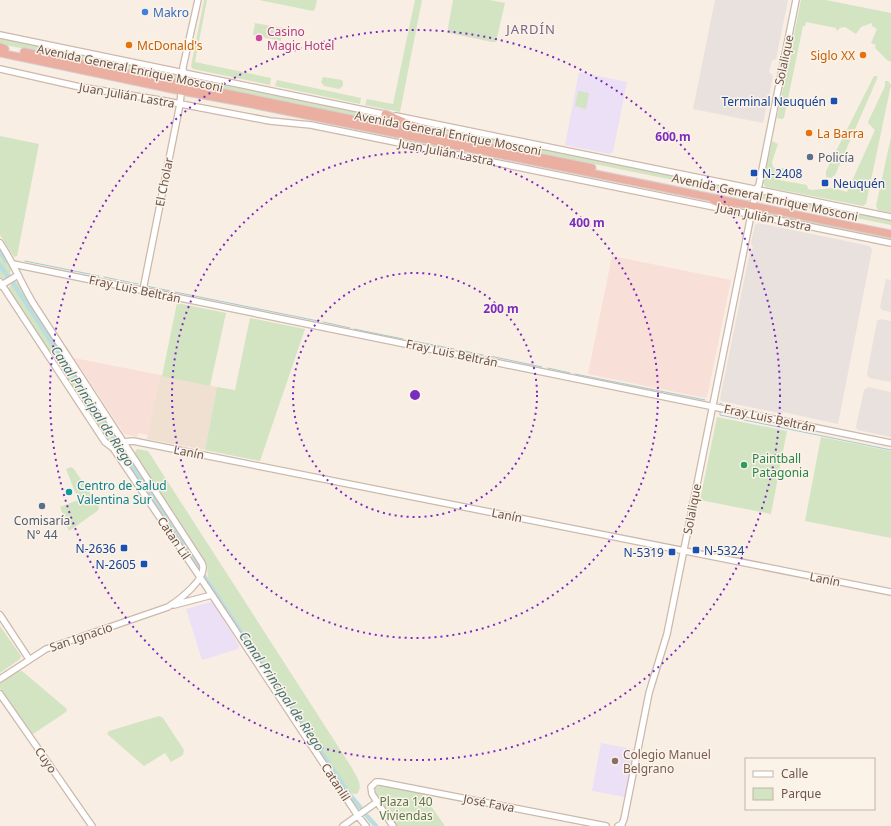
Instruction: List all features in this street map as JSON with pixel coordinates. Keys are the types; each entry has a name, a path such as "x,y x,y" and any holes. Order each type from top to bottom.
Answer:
{"highway":[{"name":"Avenida General Enrique Mosconi","path":"1,49 246,103 693,193 891,229"},
{"name":"Avenida General Enrique Mosconi","path":"181,88 463,142 753,203 891,234"},
{"path":"385,114 406,123 427,128 463,142"},
{"path":"693,193 737,211"}],"street":[{"name":"El Cholar","path":"143,290 180,104 183,73 186,67 192,40 191,35 198,0"},
{"name":"Solalique","path":"756,190 755,184 792,0"},
{"name":"Solalique","path":"619,826 624,819 649,693 667,634 753,203 756,190 759,185 796,0"},
{"path":"0,35 891,218"},
{"name":"Juan Julián Lastra","path":"0,69 80,87 270,121 311,125 891,243"},
{"path":"0,243 13,264 33,303 202,563 204,569 200,577"},
{"name":"Fray Luis Beltrán","path":"13,264 891,443"},
{"path":"1,285 18,275"},
{"name":"Catan Lil","path":"1,285 105,442 113,448 200,577"},
{"name":"Lanín","path":"123,442 133,441 891,592"},
{"name":"Catanlil","path":"200,577 366,826"},
{"name":"San Ignacio","path":"168,607 184,596 200,577"},
{"name":"San Ignacio","path":"0,678 42,650 168,607 212,595"},
{"path":"0,615 29,659"},
{"name":"Cuyo","path":"0,694 92,826"},
{"name":"José Fava","path":"377,802 371,792 373,785 376,782 380,782 606,826"},
{"path":"343,826 377,802 393,826"}],"shaded area":[{"path":"715,0 788,0 776,59 772,61 769,72 773,76 763,123 693,109"},
{"path":"579,72 627,82 613,152 609,154 565,145"},
{"path":"758,223 870,246 872,250 838,424 721,401 720,399 750,251 753,248 751,243 755,225"},
{"path":"612,256 731,280 707,397 705,398 588,374"},
{"path":"886,279 891,280 891,312 882,310 880,307"},
{"path":"880,319 891,321 891,382 869,378 867,374 877,321"},
{"path":"74,358 160,375 148,435 138,433 137,437 124,434"},
{"path":"160,375 217,387 205,450 147,439"},
{"path":"868,387 891,392 891,437 858,430 856,427 864,390"},
{"path":"210,602 213,603 239,645 238,649 202,660 186,609"},
{"name":"Colegio Manuel Belgrano","path":"601,743 634,749 625,797 592,791"}],"green space":[{"path":"204,0 207,0 195,62 271,78 270,85 193,69 191,66"},
{"path":"259,0 317,0 313,11"},
{"path":"415,0 422,0 400,112 365,105 367,99 393,104"},
{"path":"453,0 490,0 505,3 496,42 449,33 448,28"},
{"path":"801,0 826,0 891,13 891,62 875,48 876,45 871,43 877,29 872,26 872,23 861,27 856,34 845,27 840,28 837,31 836,28 806,22 805,26 803,26 784,118 782,119 777,118"},
{"path":"255,23 283,28 281,41 253,35"},
{"path":"0,37 178,74 180,78 177,80 168,79 167,76 0,44"},
{"path":"874,76 877,76 877,79 835,175 831,178 826,177 826,171"},
{"path":"188,77 384,116 429,131 188,82"},
{"path":"323,77 342,80 343,86 339,89 324,86 321,82"},
{"path":"277,80 361,98 360,104 275,86"},
{"path":"885,81 888,81 891,85 866,204 863,206 766,187 763,183 772,141 778,144 772,162 773,167 777,169 784,168 779,180 807,185 808,189 812,190 833,188 847,192 875,130 868,122 885,86"},
{"path":"578,91 589,93 586,109 575,106"},
{"path":"407,121 749,190 752,192 752,196 745,197 738,193 455,136"},
{"path":"0,136 39,144 17,256 14,257 0,235"},
{"path":"891,137 891,213 878,210 876,206"},
{"path":"761,193 891,219 891,225 762,199 760,196"},
{"path":"759,209 891,237 891,241 759,213"},
{"path":"0,247 11,266 10,276 5,279 0,277"},
{"path":"15,281 19,283 200,563 200,570 198,570 113,445 106,439 9,293 9,287"},
{"path":"177,303 226,313 210,386 162,376"},
{"path":"250,318 305,329 260,461 205,450 217,387 235,390"},
{"name":"Paintball Patagonia","path":"717,417 787,431 771,514 700,500"},
{"path":"821,437 891,451 891,538 805,521"},
{"path":"137,449 148,451 352,768 360,784 357,794 350,792 208,578 207,567 204,561 136,455 135,452"},
{"path":"71,467 74,469 98,505 99,509 69,531 60,507 78,500 66,469"},
{"path":"0,626 21,656 20,659 0,673"},
{"path":"17,670 22,671 67,709 66,712 33,734 30,733 0,688 0,682"},
{"path":"159,716 163,718 184,750 183,755 171,762 165,753 144,766 107,734 109,731"},
{"name":"Plaza 140 Viviendas","path":"381,785 422,793 445,826 396,826 375,795 375,788"}],"waterway":[{"name":"Canal Principal de Riego","path":"0,252 6,261"},
{"path":"25,261 99,276"},
{"path":"0,265 9,278"},
{"path":"104,277 138,284"},
{"name":"Canal Principal de Riego","path":"13,283 200,569"},
{"path":"146,286 170,291"},
{"path":"175,292 318,321"},
{"path":"323,322 350,328"},
{"path":"354,329 403,339"},
{"path":"408,340 454,349"},
{"path":"460,350 483,355"},
{"path":"490,356 542,367"},
{"path":"548,368 570,373"},
{"path":"575,374 705,400"},
{"path":"720,411 720,415 891,450"},
{"name":"Canal Principal de Riego","path":"204,576 350,795 360,807"},
{"name":"Canal Principal de Riego","path":"367,816 376,826"}],"place":[{"name":"Makro","path":"145,12"},
{"name":"Casino Magic Hotel","path":"259,38"},
{"name":"McDonald's","path":"129,45"},
{"name":"Siglo XX","path":"863,55"},
{"name":"Terminal Neuquén","path":"834,101"},
{"name":"La Barra","path":"809,133"},
{"name":"Policía","path":"810,157"},
{"name":"N-2408","path":"754,173"},
{"name":"Neuquén","path":"825,183"},
{"name":"Paintball Patagonia","path":"744,465"},
{"name":"Centro de Salud Valentina Sur","path":"69,492"},
{"name":"Comisaría N° 44","path":"42,506"},
{"name":"N-2636","path":"124,548"},
{"name":"N-5324","path":"696,550"},
{"name":"N-5319","path":"672,552"},
{"name":"N-2605","path":"144,564"},
{"name":"Colegio Manuel Belgrano","path":"615,761"}],"district":[{"name":"JARDÍN","path":"531,29"}]}
